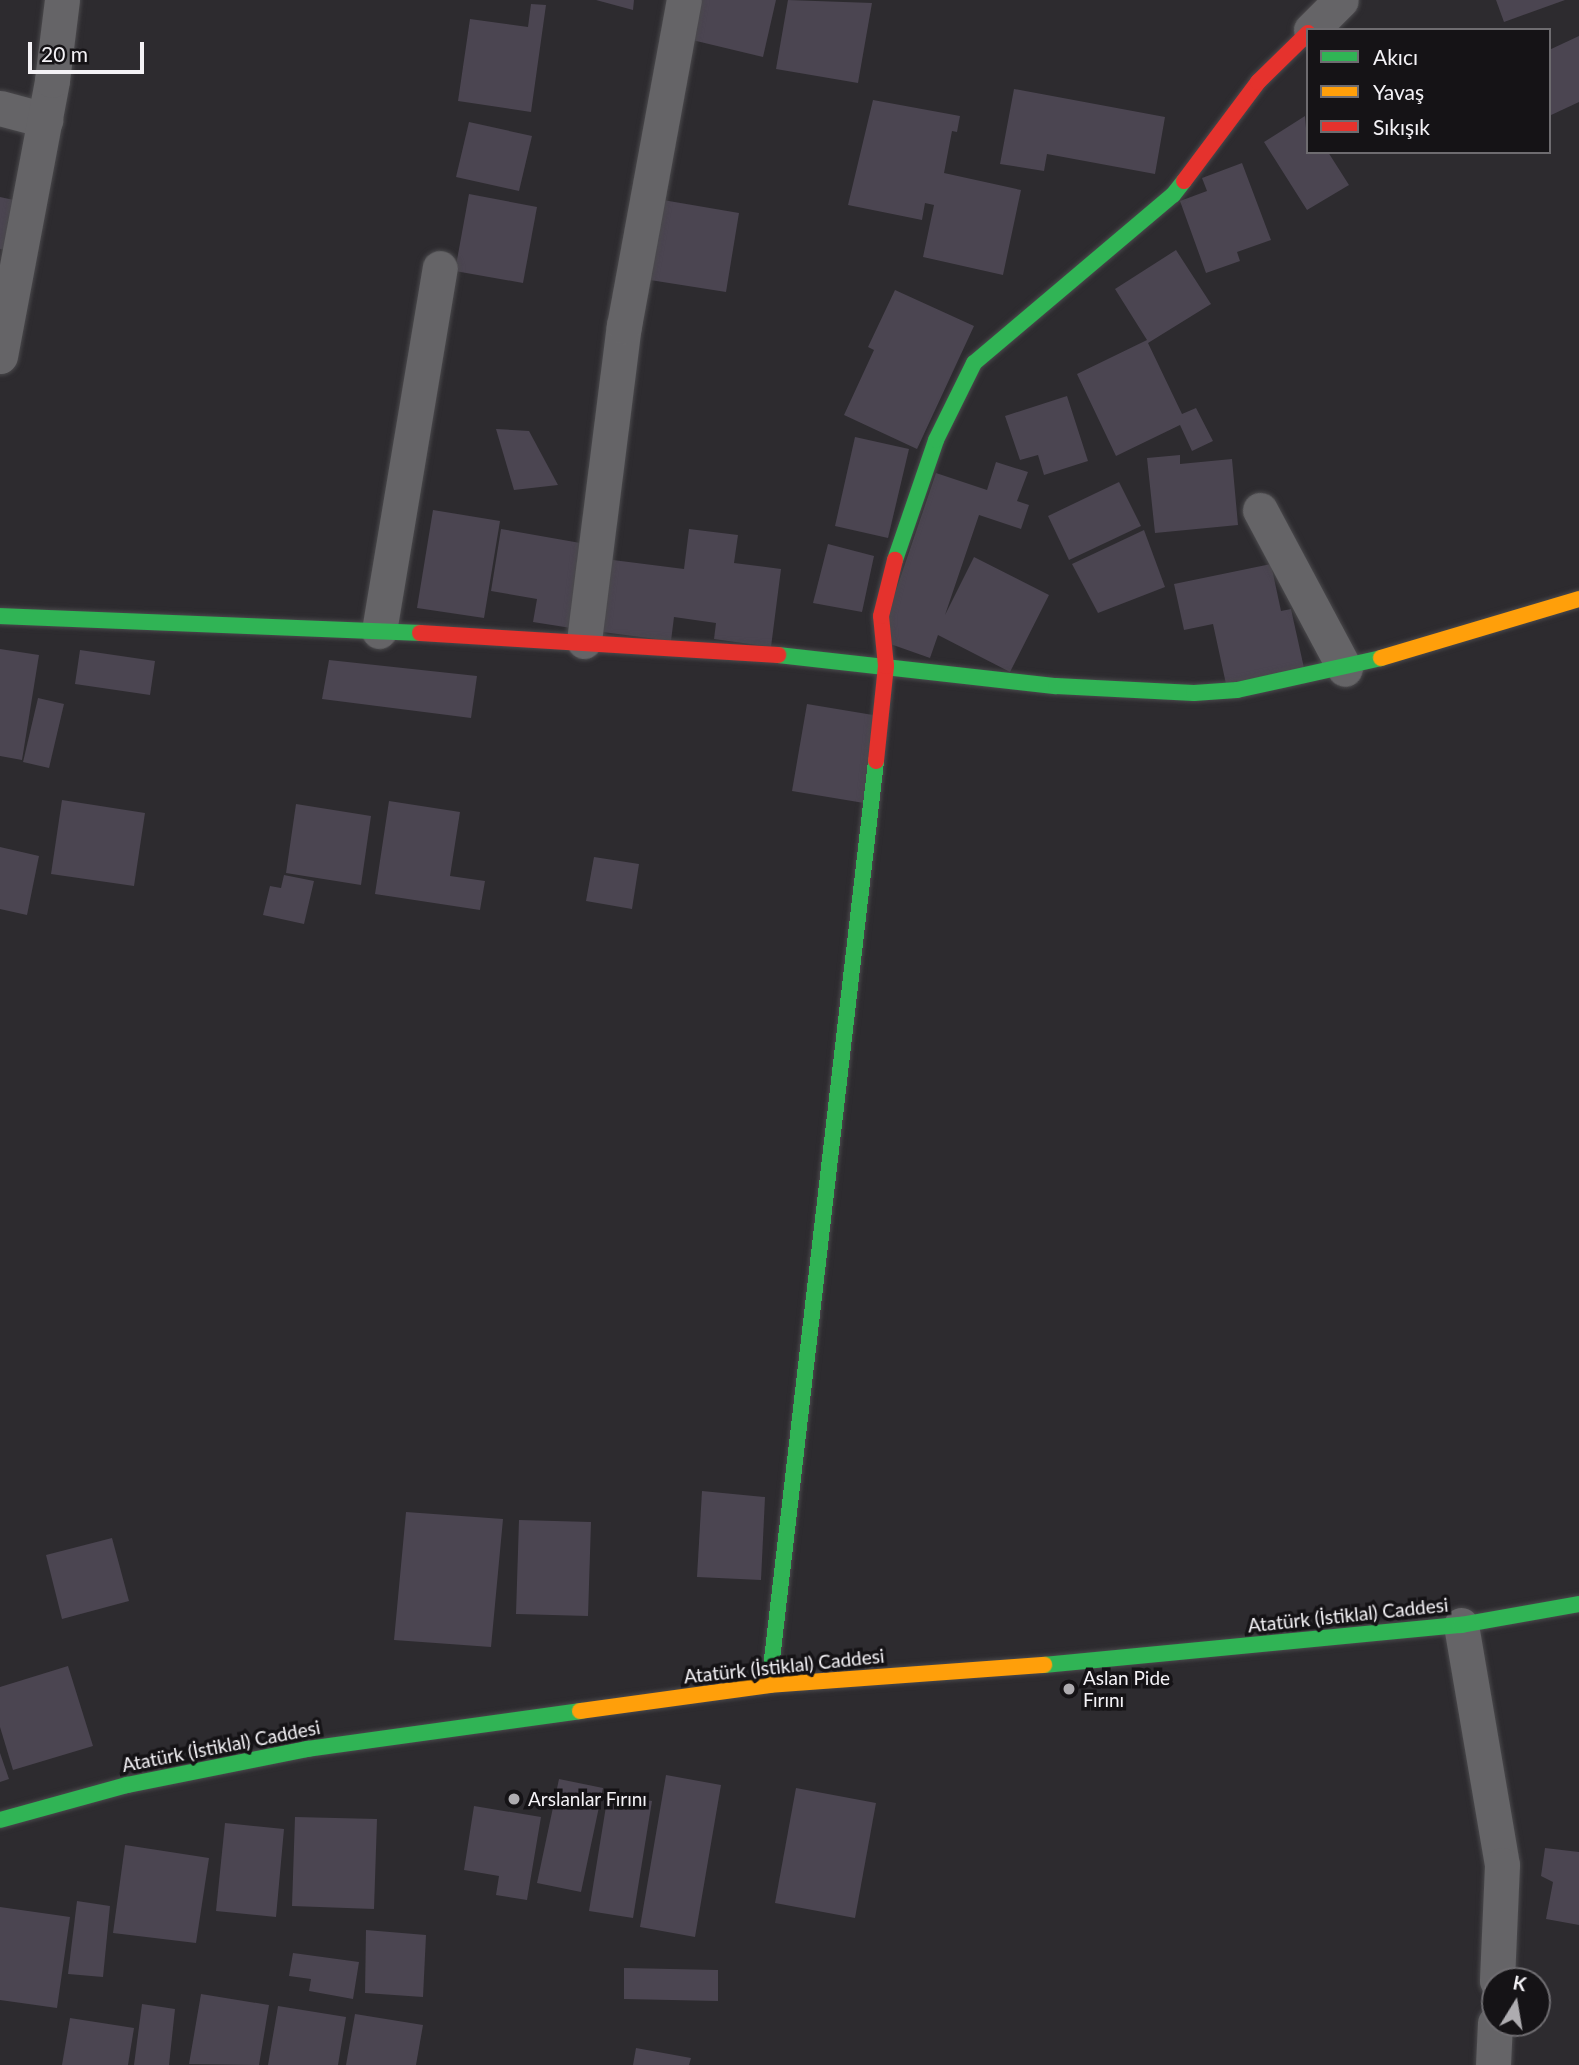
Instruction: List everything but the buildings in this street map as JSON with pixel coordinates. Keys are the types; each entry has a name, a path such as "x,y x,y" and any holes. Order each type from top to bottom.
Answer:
{"street":[{"path":"0,356 45,121 62,0"},
{"path":"584,641 624,326 684,0"},
{"path":"1314,28 1341,0"},
{"path":"769,1685 886,666 881,616 894,563 936,440 974,363 1173,195 1258,82 1306,36"},
{"path":"0,108 45,121"},
{"path":"379,631 440,268"},
{"path":"1260,510 1345,669"},
{"path":"0,616 379,631 727,649 1056,686 1194,693 1237,691 1345,669 1579,600"},
{"name":"Atatürk (İstiklal) Caddesi","path":"0,1820 127,1785 307,1749 769,1685 1089,1662 1461,1625 1579,1604"},
{"path":"1461,1625 1502,1865 1498,1967"},
{"path":"1493,2065 1494,2037"}],"traffic: fast":[{"path":"895,560 936,440 974,363 1173,195 1184,181"},
{"path":"0,616 420,633"},
{"path":"778,655 1056,686 1194,693 1237,690 1381,658"},
{"path":"769,1685 876,761"},
{"path":"1044,1665 1461,1625 1579,1604"},
{"path":"0,1820 127,1785 307,1749 580,1711"}],"traffic: slow":[{"path":"1381,658 1579,599"},
{"path":"580,1711 769,1685 1044,1665"}],"traffic: jam":[{"path":"1184,181 1258,82 1306,35"},
{"path":"876,761 886,666 881,616 895,560"},
{"path":"420,633 778,655"}],"place":[{"name":"Aslan Pide Fırını","path":"1069,1689"},
{"name":"Arslanlar Fırını","path":"514,1799"}]}
